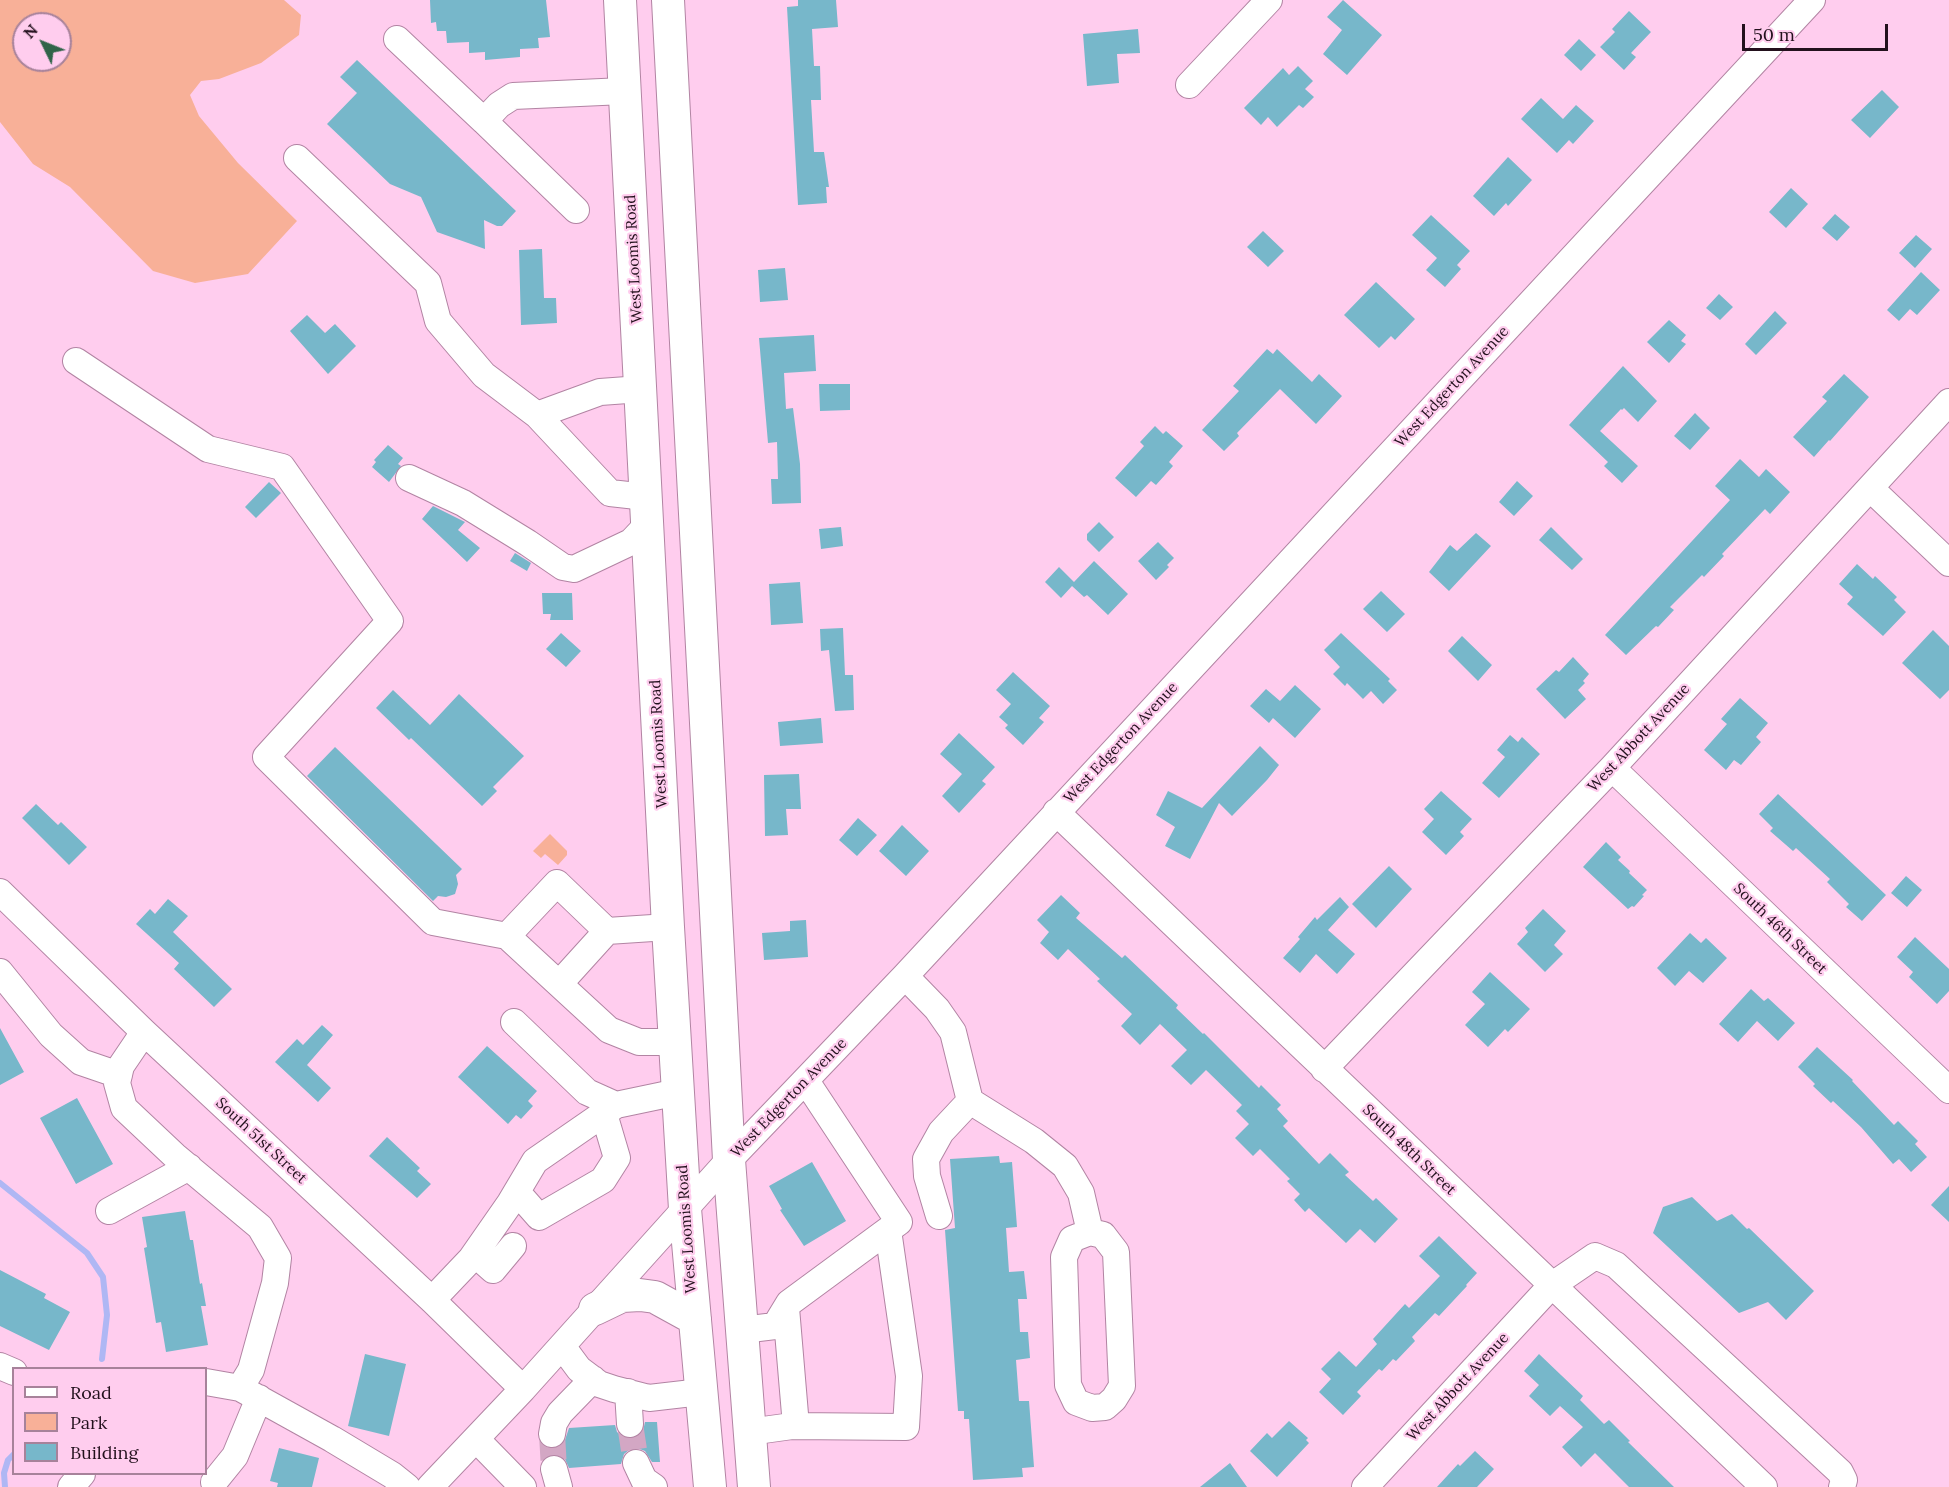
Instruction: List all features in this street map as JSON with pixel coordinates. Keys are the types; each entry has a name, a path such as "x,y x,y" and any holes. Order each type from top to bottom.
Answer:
{"main road":[{"name":"West Loomis Road","path":"620,0 668,927 685,1209 710,1487"},
{"path":"668,0 722,1041 754,1487"},
{"path":"647,511 695,521"},
{"path":"676,1042 722,1041"},
{"path":"595,1309 622,1296 640,1295 655,1298 696,1328 742,1332"}],"street":[{"path":"1189,85 1269,0"},
{"name":"West Edgerton Avenue","path":"430,1487 523,1389 729,1160 905,976 1812,0"},
{"path":"397,39 576,210"},
{"path":"484,121 499,105 513,96 624,91"},
{"path":"297,158 428,283 438,321 484,375 537,415 610,493 647,511 632,542 574,568 563,567 463,503 409,478"},
{"path":"76,361 208,449 282,467 390,621 266,757 433,922 507,936 609,1030 639,1042 676,1042"},
{"path":"537,415 600,392 641,389"},
{"name":"West Abbott Avenue","path":"1324,1069 1612,768 1949,402"},
{"path":"1870,488 1949,563"},
{"name":"South 46th Street","path":"1612,768 1949,1090"},
{"name":"South 48th Street","path":"1056,812 1764,1487"},
{"path":"507,936 557,883 607,931"},
{"name":"South 51st Street","path":"0,892 144,1032 432,1300 523,1389"},
{"path":"559,984 607,931 668,927"},
{"path":"0,972 51,1035 81,1062 119,1075"},
{"path":"905,976 937,1009 952,1032 970,1101 1034,1141 1065,1166 1081,1193 1090,1232"},
{"path":"475,1254 493,1270 524,1233 603,1180 617,1158 610,1109 587,1092 514,1022"},
{"path":"144,1032 121,1066 117,1083 124,1108 260,1227 278,1258 275,1283 251,1370 250,1393 236,1456 214,1482"},
{"path":"742,1332 775,1326 789,1303 899,1222 806,1081"},
{"path":"432,1300 475,1254 535,1161 610,1109 678,1092"},
{"path":"939,1216 927,1176 926,1159 941,1132 970,1101"},
{"path":"109,1211 189,1167"},
{"path":"517,1192 524,1233"},
{"path":"749,1432 796,1426 906,1427 909,1376 888,1230"},
{"path":"1090,1232 1103,1235 1116,1252 1122,1386 1114,1399 1105,1407 1092,1408 1076,1402 1068,1385 1064,1257 1072,1239 1090,1232"},
{"name":"West Abbott Avenue","path":"1365,1487 1551,1286 1595,1256 1616,1265 1840,1472 1844,1479 1842,1487"},
{"path":"786,1308 796,1426"},
{"path":"562,1346 579,1369 599,1384 649,1398 701,1392"},
{"path":"552,1434 560,1413 593,1379"},
{"path":"207,1382 250,1393 392,1475 406,1487"},
{"path":"628,1392 630,1424"},
{"path":"476,1438 523,1487"},
{"path":"636,1463 644,1480 654,1487"},
{"path":"71,1487 80,1475"}],"green space":[{"path":"0,0 284,0 301,15 299,35 261,63 219,79 201,81 190,95 199,116 238,163 297,221 248,274 195,283 153,271 70,187 33,164 0,122"},
{"path":"550,834 567,851 567,855 558,865 545,854 541,858 533,851"}],"building":[{"path":"430,0 546,0 550,37 538,38 539,48 520,49 520,57 485,60 485,52 469,53 469,42 447,43 446,31 437,31 436,22 431,23"},
{"path":"798,0 836,0 838,27 812,29 814,66 820,66 821,100 811,100 814,152 824,152 829,187 826,187 827,203 798,205 787,7 798,6"},
{"path":"1343,0 1382,35 1347,75 1323,54 1342,30 1327,17"},
{"path":"1629,11 1651,32 1631,53 1636,57 1624,70 1600,47 1615,32 1612,29"},
{"path":"1138,29 1140,53 1117,54 1119,83 1087,86 1083,34"},
{"path":"1579,39 1596,55 1581,71 1564,55"},
{"path":"357,60 516,211 502,226 484,220 485,249 437,232 421,197 390,184 327,124 357,93 340,77"},
{"path":"1298,66 1313,81 1305,89 1314,97 1303,108 1299,105 1277,127 1268,117 1261,125 1244,108 1283,68 1289,75"},
{"path":"1882,90 1899,107 1870,138 1851,120"},
{"path":"1541,98 1563,119 1576,105 1594,121 1573,144 1569,140 1557,153 1521,119"},
{"path":"1508,157 1532,180 1508,206 1506,203 1494,216 1473,196"},
{"path":"1791,188 1808,204 1786,228 1769,212"},
{"path":"1835,214 1850,227 1837,241 1822,228"},
{"path":"1431,215 1470,251 1457,265 1461,269 1445,287 1426,270 1437,258 1412,235"},
{"path":"1263,231 1284,251 1268,267 1247,247"},
{"path":"1916,235 1932,249 1915,268 1899,253"},
{"path":"542,249 544,298 556,298 557,323 521,325 519,250"},
{"path":"785,268 788,300 760,302 758,270"},
{"path":"1921,272 1940,290 1917,315 1910,309 1899,321 1887,310"},
{"path":"1376,282 1415,319 1395,340 1391,336 1379,348 1344,315"},
{"path":"1719,294 1733,307 1720,320 1706,308"},
{"path":"1775,311 1787,323 1756,355 1745,344"},
{"path":"307,315 325,333 335,324 356,346 328,374 290,331"},
{"path":"1669,320 1686,335 1681,341 1686,344 1669,363 1647,342"},
{"path":"814,335 816,371 784,373 786,409 793,408 800,464 801,503 772,504 771,479 778,479 777,442 768,443 759,338"},
{"path":"1267,349 1273,354 1277,349 1312,382 1319,374 1342,396 1316,424 1280,389 1237,433 1239,436 1224,451 1202,430 1239,391 1233,386"},
{"path":"1623,366 1657,401 1638,422 1624,408 1600,431 1638,466 1622,483 1604,466 1608,462 1569,425"},
{"path":"1844,374 1869,397 1814,457 1793,437 1827,401 1822,397"},
{"path":"819,384 850,384 850,410 820,411"},
{"path":"1695,413 1710,428 1690,450 1674,436"},
{"path":"1155,426 1163,434 1166,431 1183,446 1169,462 1173,466 1156,485 1151,481 1136,497 1115,478 1144,446 1140,442"},
{"path":"388,445 403,458 398,464 401,466 389,482 372,467 376,462 374,460"},
{"path":"1740,459 1759,477 1766,469 1790,492 1770,514 1765,509 1722,554 1724,556 1704,577 1702,575 1670,607 1674,610 1658,627 1656,626 1626,655 1605,635 1730,500 1715,486"},
{"path":"1517,481 1533,496 1514,516 1499,502"},
{"path":"269,482 281,493 256,518 245,507"},
{"path":"433,506 465,522 458,530 480,548 467,562 422,519"},
{"path":"1099,522 1114,537 1099,552 1087,540 1087,534"},
{"path":"841,527 843,546 821,549 819,529"},
{"path":"1551,527 1583,559 1572,570 1539,540"},
{"path":"1476,533 1491,546 1449,591 1429,572 1450,545 1457,551"},
{"path":"1158,542 1174,558 1167,565 1169,567 1156,580 1138,561"},
{"path":"515,553 531,563 527,571 510,561"},
{"path":"1094,561 1128,594 1108,615 1087,595 1084,597 1072,586 1061,598 1045,582 1059,567 1074,582"},
{"path":"1857,564 1873,579 1875,576 1897,597 1894,600 1906,612 1883,636 1847,604 1853,597 1839,584"},
{"path":"800,582 803,623 771,625 769,584"},
{"path":"1381,591 1405,614 1387,632 1363,609"},
{"path":"542,593 572,593 573,620 550,620 551,614 543,614"},
{"path":"843,628 845,675 853,675 854,710 835,711 829,650 821,651 820,629"},
{"path":"1933,630 1949,646 1949,690 1940,699 1902,663"},
{"path":"561,633 581,651 566,667 546,649"},
{"path":"1341,633 1390,679 1388,681 1397,690 1383,704 1371,691 1363,699 1347,683 1345,686 1333,674 1340,667 1324,650"},
{"path":"1462,636 1492,665 1478,681 1448,651"},
{"path":"1573,657 1589,674 1583,681 1585,683 1578,690 1586,699 1565,719 1536,689 1556,670 1559,672"},
{"path":"1013,672 1050,706 1039,718 1044,722 1023,745 1005,728 1008,725 999,717 1011,704 996,690"},
{"path":"1295,685 1321,709 1295,738 1273,718 1269,723 1250,706 1266,689 1280,701"},
{"path":"393,690 430,725 459,694 524,756 493,787 497,791 482,806 376,708"},
{"path":"1740,698 1768,723 1756,737 1761,742 1741,765 1734,760 1726,770 1704,750 1727,724 1721,719"},
{"path":"821,718 823,743 780,746 778,722"},
{"path":"959,733 995,767 982,781 986,784 959,813 942,796 962,774 940,754"},
{"path":"1510,735 1518,742 1522,737 1540,754 1499,798 1482,783 1505,757 1497,750"},
{"path":"1260,746 1279,765 1267,780 1232,816 1219,803 1190,859 1165,846 1175,827 1156,815 1168,791 1202,808"},
{"path":"335,747 462,869 456,875 458,884 455,894 446,897 438,896 433,901 307,776"},
{"path":"799,774 801,809 786,809 788,835 765,836 764,775"},
{"path":"1441,791 1472,819 1460,832 1464,836 1446,855 1422,832 1434,819 1424,809"},
{"path":"1778,794 1886,895 1862,921 1846,907 1849,904 1827,882 1830,879 1796,848 1793,851 1770,831 1773,828 1759,814"},
{"path":"36,804 58,825 61,822 87,847 69,865 22,818"},
{"path":"858,818 877,835 857,856 839,840"},
{"path":"902,825 929,851 906,876 879,851"},
{"path":"1606,842 1621,857 1618,860 1630,871 1629,873 1647,890 1634,907 1628,909 1583,867"},
{"path":"1389,866 1412,889 1376,928 1352,904"},
{"path":"1906,876 1922,890 1907,907 1891,893"},
{"path":"1061,895 1080,913 1076,918 1122,958 1125,955 1178,1005 1176,1008 1259,1088 1261,1085 1281,1105 1277,1109 1288,1121 1283,1126 1319,1164 1330,1153 1349,1172 1345,1175 1373,1201 1376,1198 1398,1219 1375,1243 1360,1229 1346,1243 1309,1208 1305,1212 1294,1200 1300,1194 1287,1181 1290,1179 1260,1149 1253,1156 1235,1138 1249,1124 1236,1111 1242,1105 1206,1070 1191,1085 1171,1066 1187,1050 1160,1024 1140,1045 1121,1026 1132,1014 1097,981 1100,979 1068,949 1058,960 1040,943 1049,932 1037,920"},
{"path":"1340,897 1349,907 1328,930 1355,954 1337,974 1316,954 1300,973 1283,958 1315,917 1317,920"},
{"path":"168,899 188,916 173,932 232,989 214,1007 174,969 179,963 136,924 150,909 155,914"},
{"path":"1543,909 1566,931 1554,945 1563,954 1545,972 1517,944 1528,932 1525,928"},
{"path":"806,920 808,957 764,960 762,933 790,931 790,921"},
{"path":"1690,933 1701,943 1706,938 1727,958 1703,983 1689,971 1675,986 1657,968"},
{"path":"1915,937 1949,969 1949,991 1937,1004 1909,977 1913,972 1897,957"},
{"path":"1490,972 1530,1009 1508,1032 1505,1029 1488,1047 1465,1025 1485,1004 1472,992"},
{"path":"1751,989 1764,1001 1768,998 1795,1023 1778,1041 1757,1021 1738,1042 1719,1024"},
{"path":"322,1025 333,1035 307,1065 331,1088 318,1102 275,1062 297,1039 303,1045"},
{"path":"0,1028 24,1072 0,1085"},
{"path":"487,1046 537,1091 528,1101 533,1106 521,1119 516,1115 508,1124 458,1077"},
{"path":"1817,1047 1853,1080 1894,1125 1898,1121 1918,1141 1915,1144 1927,1157 1911,1172 1899,1159 1893,1164 1861,1127 1813,1086 1815,1084 1798,1067"},
{"path":"77,1098 113,1164 76,1184 40,1118"},
{"path":"387,1137 420,1168 417,1171 431,1184 417,1198 369,1156"},
{"path":"999,1156 1000,1163 1012,1162 1017,1227 1006,1228 1009,1272 1024,1271 1027,1299 1018,1299 1020,1332 1028,1332 1030,1358 1016,1360 1019,1401 1029,1401 1034,1467 1022,1468 1023,1477 973,1480 969,1419 964,1419 964,1411 958,1411 945,1230 955,1228 950,1159"},
{"path":"812,1162 846,1221 804,1246 780,1210 782,1209 769,1186"},
{"path":"1949,1186 1949,1222 1931,1205"},
{"path":"1692,1197 1717,1221 1732,1214 1814,1291 1786,1320 1768,1302 1739,1313 1653,1233 1663,1207"},
{"path":"185,1211 206,1306 201,1306 208,1345 166,1352 161,1322 156,1323 144,1248 147,1247 142,1217"},
{"path":"1439,1236 1477,1273 1439,1316 1435,1313 1412,1337 1415,1341 1396,1361 1393,1359 1382,1371 1379,1369 1357,1392 1361,1396 1343,1415 1319,1392 1331,1379 1321,1369 1339,1351 1356,1367 1377,1344 1373,1339 1405,1304 1409,1308 1440,1276 1419,1256"},
{"path":"0,1270 46,1294 44,1298 70,1312 49,1350 0,1326"},
{"path":"365,1354 406,1364 389,1436 348,1426"},
{"path":"1539,1354 1583,1396 1580,1400 1604,1424 1609,1420 1674,1487 1629,1487 1595,1453 1581,1467 1562,1447 1583,1427 1560,1406 1550,1416 1529,1396 1539,1385 1524,1371"},
{"path":"1289,1421 1308,1438 1306,1440 1309,1443 1277,1477 1250,1451 1267,1433 1272,1438"},
{"path":"645,1422 657,1422 660,1462 652,1462 645,1451 637,1448 624,1454 621,1464 569,1468 565,1459 558,1455 549,1455 542,1460 541,1444 549,1449 558,1448 564,1443 569,1428 615,1425 617,1432 623,1437 632,1439 643,1431"},
{"path":"279,1448 319,1458 312,1487 277,1487 278,1483 270,1481"},
{"path":"1475,1451 1494,1469 1477,1487 1437,1487 1458,1464 1460,1466"},
{"path":"1230,1463 1247,1487 1200,1487"}],"waterway":[{"path":"0,1183 87,1253 103,1277 107,1315 102,1359"},
{"path":"5,1487 4,1473 8,1460 12,1456"}],"tunnel":[{"path":"630,1424 636,1463"},
{"path":"552,1434 554,1469"}]}
